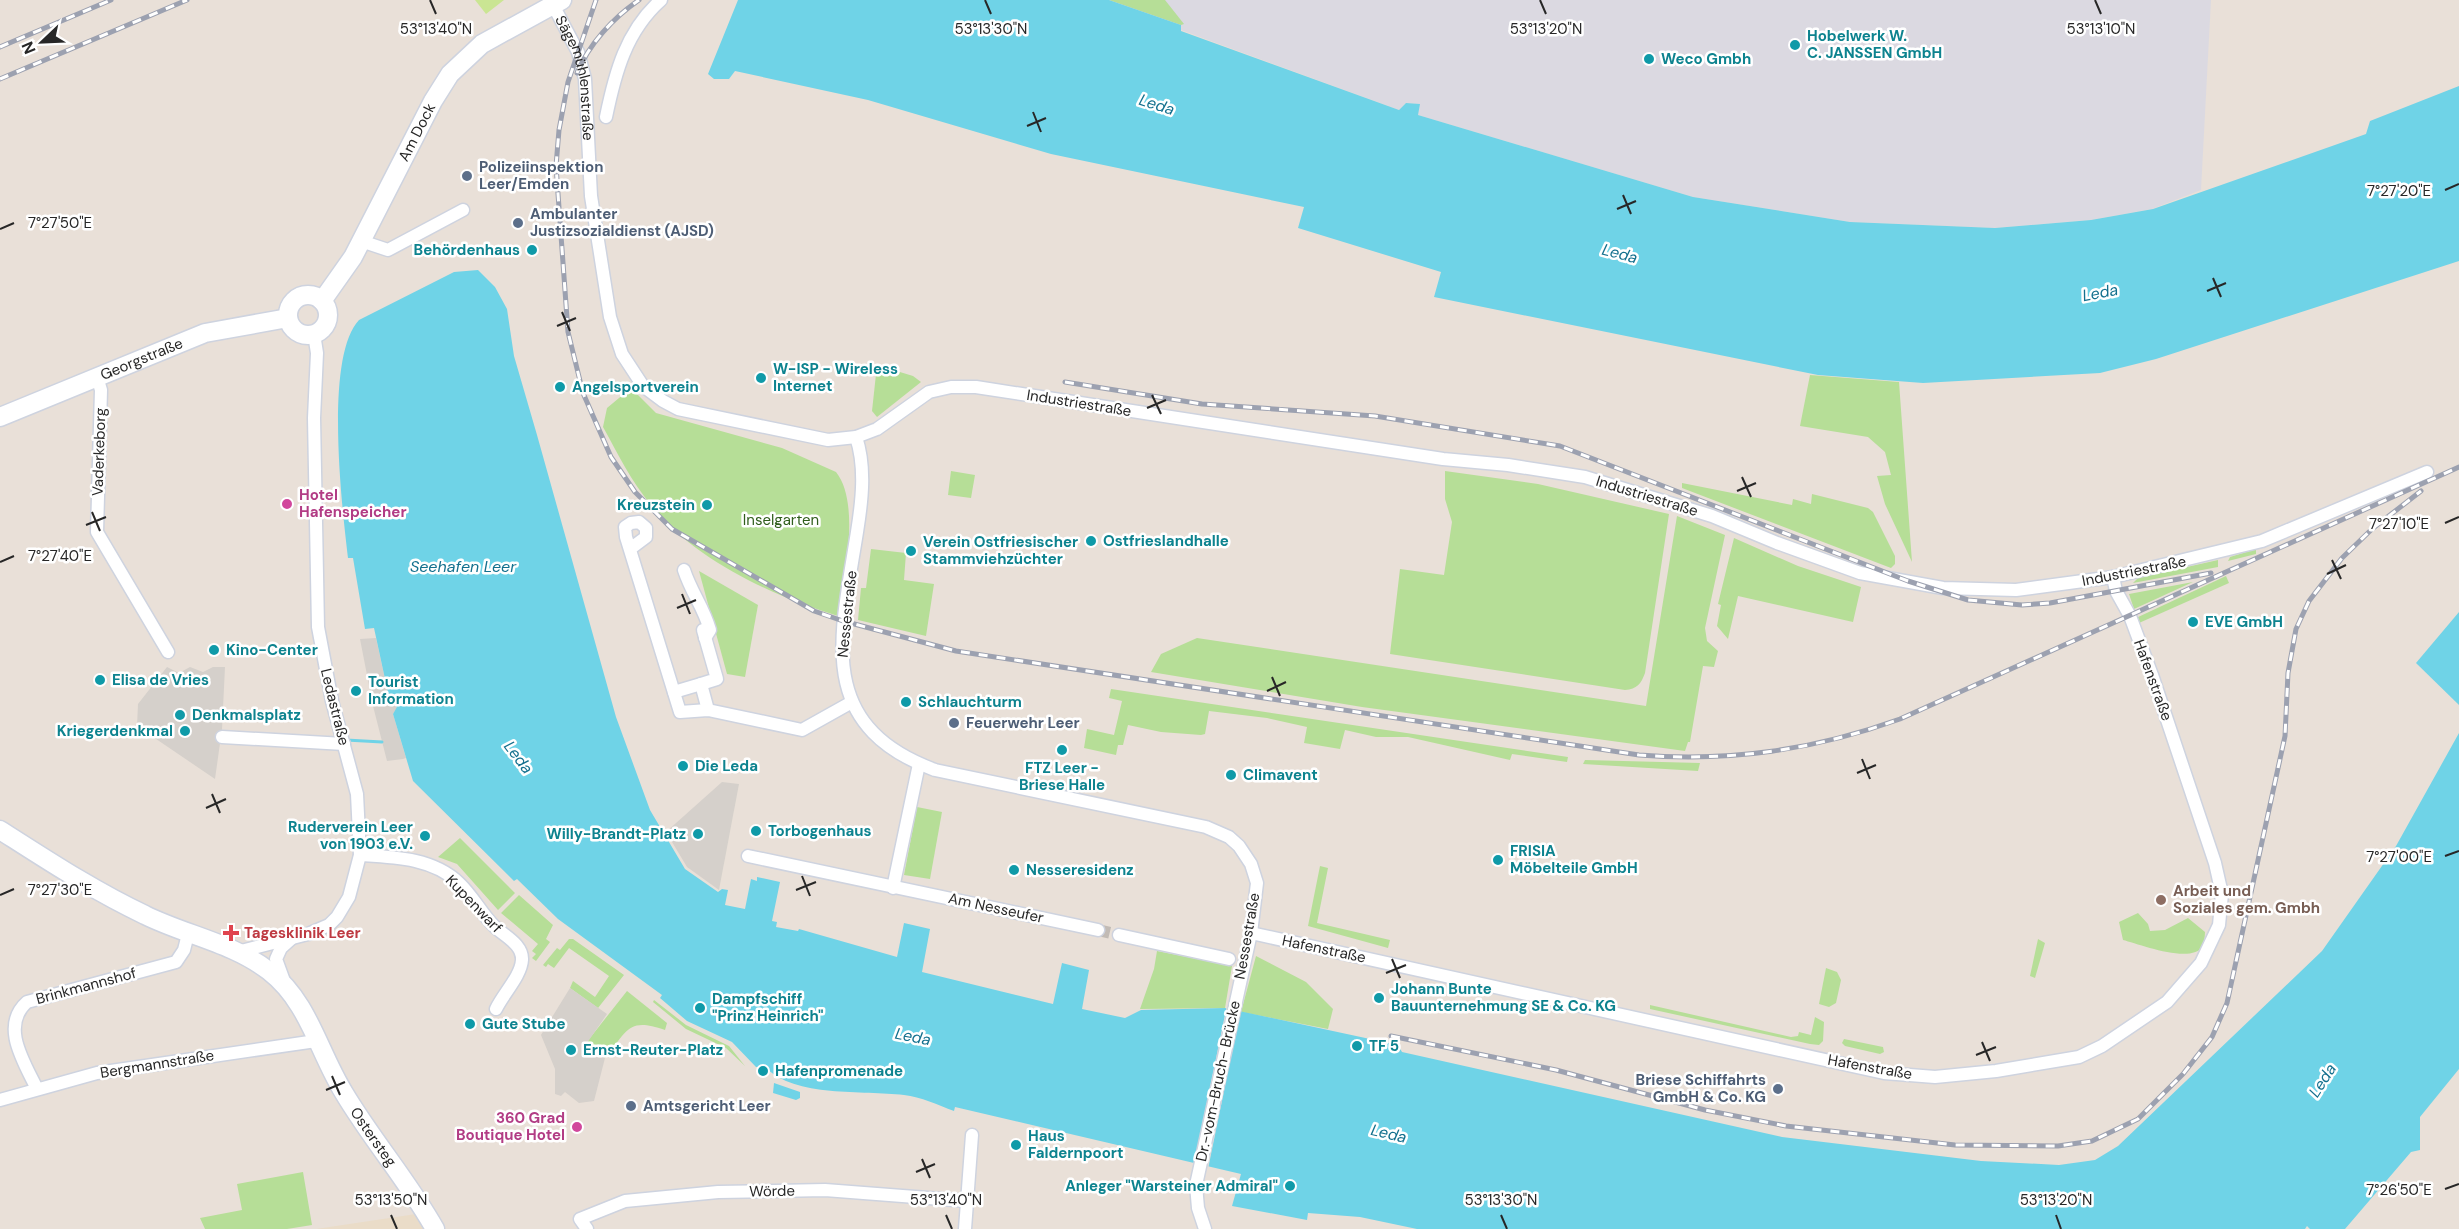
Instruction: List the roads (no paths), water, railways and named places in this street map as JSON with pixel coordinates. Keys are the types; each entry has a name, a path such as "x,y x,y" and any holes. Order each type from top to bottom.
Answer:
{"main road":[{"name":"Am Dock","path":"322,301 345,270 433,101 450,74 483,44 558,2"},
{"path":"301,296 312,296 322,301 327,310 327,320 322,329 314,334 297,332 288,318 292,303 301,296"},
{"name":"Georgstraße","path":"0,417 205,333 247,323 288,318"},
{"name":"Ostersteg","path":"0,830 96,891 188,934 244,956 287,987 303,1008 316,1041 347,1098 396,1167 435,1229"}],"street":[{"name":"Sägemühlenstraße","path":"606,117 621,56 645,14 661,0"},
{"name":"Sägemühlenstraße","path":"558,2 578,52 585,79 588,164 610,317 622,354 643,386 663,402 678,409 828,440 856,437"},
{"path":"361,241 388,250 463,210"},
{"name":"Ledastraße","path":"244,956 320,930 337,917 349,897 360,855 357,794 327,681 316,598 314,418 317,353 314,334"},
{"name":"Vaderkeborg","path":"97,377 101,390 97,532 168,652"},
{"name":"Industriestraße","path":"856,437 878,429 929,392 951,387 976,387 1432,457 1585,477 1662,498 1860,573 1944,588 2016,590 2113,577 2262,542 2427,472"},
{"name":"Nessestraße","path":"856,437 862,487 841,651 842,667 852,702 863,722 882,743 919,764 935,770 1206,827 1223,833 1235,841 1246,854 1255,877 1251,933 1237,994"},
{"path":"630,549 680,712 708,710 802,730 852,702"},
{"path":"674,692 717,679 703,633 710,630 704,607 692,594 684,570"},
{"name":"Hafenstraße","path":"1251,933 1884,1073 1935,1077 1996,1071 2079,1056 2102,1046 2167,1002 2201,963 2219,926 2222,894 2175,740 2113,577"},
{"path":"701,684 708,710"},
{"path":"222,733 343,740"},
{"path":"893,888 919,764"},
{"name":"Kupenwarf","path":"360,855 410,860 441,870 459,883 489,921 518,946 522,955 520,967 496,1009"},
{"name":"Am Nesseufer","path":"748,856 1098,930"},
{"name":"Brinkmannshof","path":"37,1089 13,1042 12,1019 19,1008 27,1002 176,962 184,950 188,934"},
{"path":"1119,935 1230,958"},
{"path":"287,987 276,959 281,948 294,937"},
{"name":"Dr.-vom-Bruch- Brücke","path":"1205,1229 1196,1196 1237,994"},
{"name":"Bergmannstraße","path":"0,1100 97,1073 316,1041"},
{"path":"965,1229 972,1135"},
{"name":"Wörde","path":"583,1224 625,1201 718,1192 825,1190 968,1201"}],"water":[{"name":"Leda","path":"738,0 1109,0 1181,25 1181,31 1399,110 1406,103 1420,104 1418,115 1693,197 1850,222 1995,228 2091,220 2153,209 2366,134 2370,121 2459,86 2459,261 2156,359 2100,373 1923,383 1818,375 1434,297 1441,272 1298,228 1304,207 1051,154 868,100 735,71 729,79 714,79 708,74"},
{"name":"Seehafen Leer","path":"478,270 495,287 507,309 514,356 616,717 650,810 685,869 718,892 722,889 728,890 725,905 745,909 751,879 757,881 757,877 780,882 772,921 777,922 776,927 798,931 799,929 897,957 904,923 930,929 922,972 1053,1004 1062,963 1089,970 1082,1009 1125,1018 1141,1010 1225,1008 1398,1045 1402,1052 1782,1137 1981,1161 2059,1165 2095,1160 2118,1146 2322,951 2396,846 2459,733 2459,1069 2420,1117 2420,1150 2411,1152 2345,1229 2310,1229 2307,1226 2305,1229 1417,1229 1360,1217 1308,1213 1307,1220 1232,1206 1241,1174 955,1107 954,1111 910,1096 830,1091 794,1084 778,1077 765,1067 756,1067 732,1042 687,1021 660,998 662,995 558,919 517,879 514,881 413,781 393,714 397,707 390,702 374,628 365,629 353,558 348,558 338,434 342,366 348,339 359,320 454,272"},
{"path":"2459,612 2459,705 2416,663"},
{"path":"774,1083 800,1092 800,1098 796,1100 773,1093"}],"waterway":[{"path":"346,740 382,742"}],"tunnel":[{"path":"1098,930 1119,935"}],"railway":[{"path":"0,47 111,0"},
{"path":"0,79 187,0"},
{"path":"596,0 568,82 559,130 556,166 568,332 583,393 611,457 635,492 672,529 814,611 956,651 1639,755 1706,757 1772,751 1836,739 1900,719 2459,467"},
{"path":"577,73 588,52 603,32 639,0"},
{"path":"1065,382 1202,404 1375,416 1560,446 1908,581 1968,600 2022,605 2050,603 2211,573"},
{"path":"1391,1036 1556,1070 1705,1110 1786,1126 1955,1145 2058,1146 2092,1141 2138,1119 2183,1074 2212,1037 2227,1003 2285,736 2288,673 2296,629 2309,601 2342,558 2372,529 2421,491"}],"place":[{"name":"Hobelwerk W. C. JANSSEN GmbH","path":"1795,45"},
{"name":"Weco Gmbh","path":"1649,59"},
{"name":"Polizeiinspektion Leer/Emden","path":"467,176"},
{"name":"Ambulanter Justizsozialdienst (AJSD)","path":"518,223"},
{"name":"Behördenhaus","path":"532,250"},
{"name":"W-ISP - Wireless Internet","path":"761,378"},
{"name":"Angelsportverein","path":"560,387"},
{"name":"Hotel Hafenspeicher","path":"287,504"},
{"name":"Kreuzstein","path":"707,505"},
{"name":"Ostfrieslandhalle","path":"1091,541"},
{"name":"Verein Ostfriesischer Stammviehzüchter","path":"911,551"},
{"name":"EVE GmbH","path":"2193,622"},
{"name":"Kino-Center","path":"214,650"},
{"name":"Elisa de Vries","path":"100,680"},
{"name":"Tourist Information","path":"356,691"},
{"name":"Schlauchturm","path":"906,702"},
{"name":"Denkmalsplatz","path":"180,715"},
{"name":"Feuerwehr Leer","path":"954,723"},
{"name":"Kriegerdenkmal","path":"185,731"},
{"name":"FTZ Leer - Briese Halle","path":"1062,750"},
{"name":"Die Leda","path":"683,766"},
{"name":"Climavent","path":"1231,775"},
{"name":"Torbogenhaus","path":"756,831"},
{"name":"Willy-Brandt-Platz","path":"698,834"},
{"name":"Ruderverein Leer von 1903 e.V.","path":"425,836"},
{"name":"FRISIA Möbelteile GmbH","path":"1498,860"},
{"name":"Nesseresidenz","path":"1014,870"},
{"name":"Arbeit und Soziales gem. Gmbh","path":"2161,900"},
{"name":"Tagesklinik Leer","path":"231,933"},
{"name":"Johann Bunte Bauunternehmung SE & Co. KG","path":"1379,998"},
{"name":"Dampfschiff \"Prinz Heinrich\"","path":"700,1008"},
{"name":"Gute Stube","path":"470,1024"},
{"name":"TF 5","path":"1357,1046"},
{"name":"Ernst-Reuter-Platz","path":"571,1050"},
{"name":"Hafenpromenade","path":"763,1071"},
{"name":"Briese Schiffahrts GmbH & Co. KG","path":"1778,1089"},
{"name":"Amtsgericht Leer","path":"631,1106"},
{"name":"360 Grad Boutique Hotel","path":"577,1127"},
{"name":"Haus Faldernpoort","path":"1016,1145"},
{"name":"Anleger \"Warsteiner Admiral\"","path":"1290,1186"}],"park label":[{"name":"Inselgarten","path":"781,520"}]}
